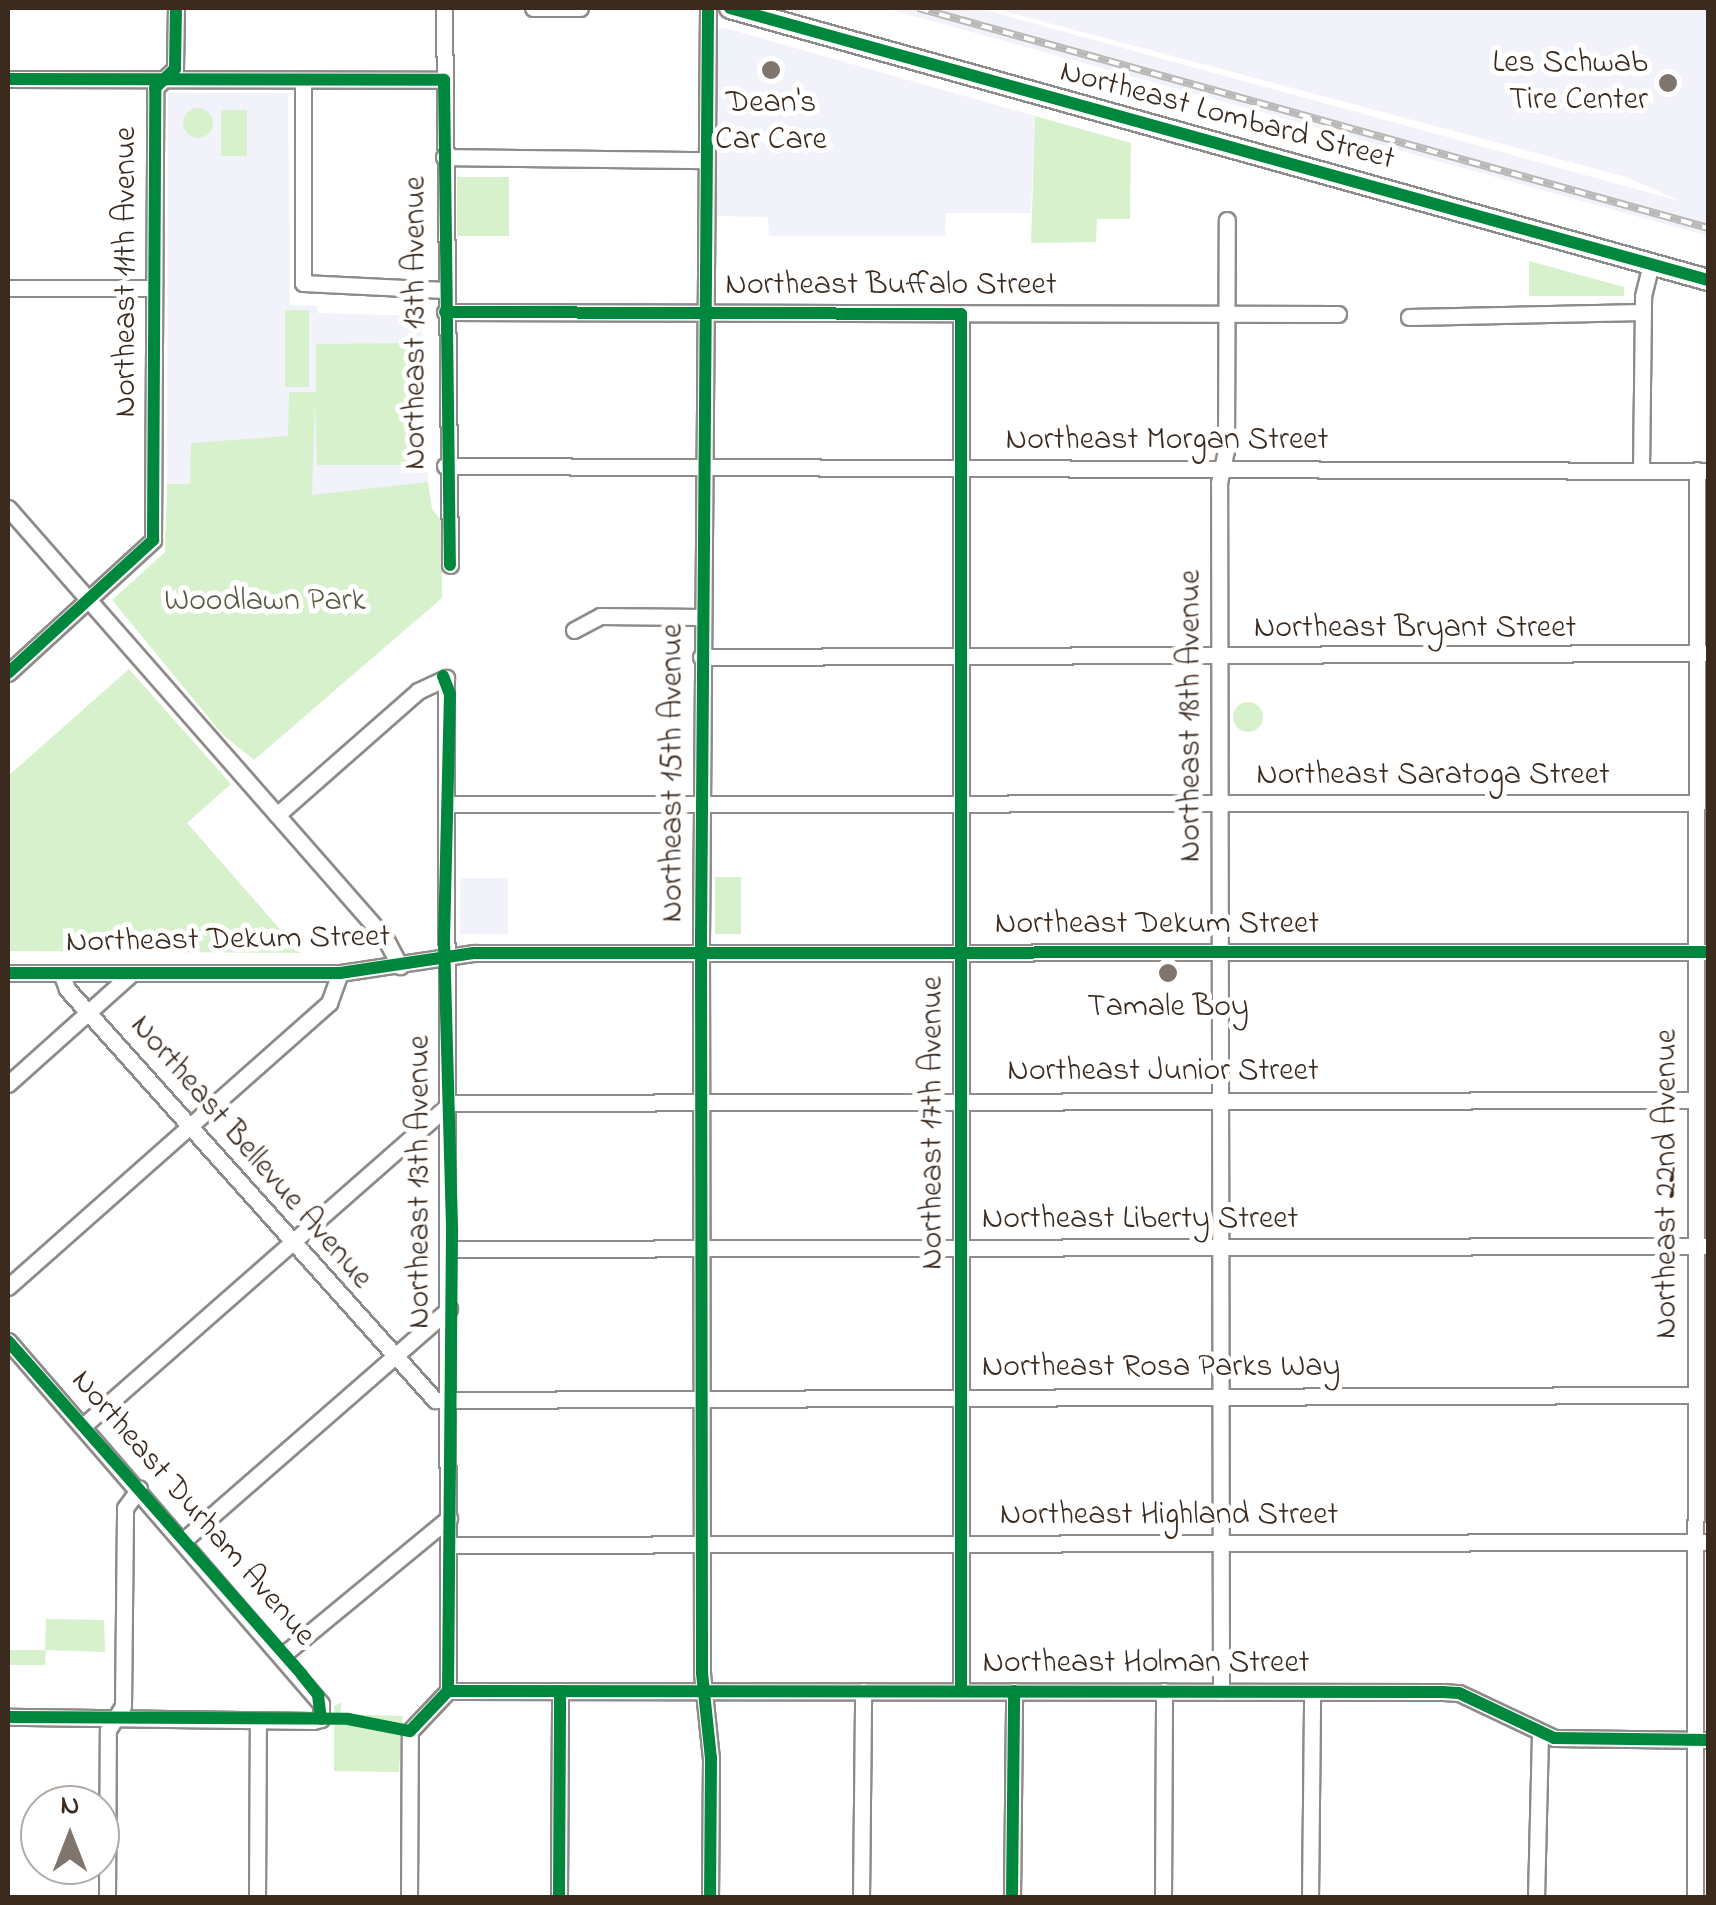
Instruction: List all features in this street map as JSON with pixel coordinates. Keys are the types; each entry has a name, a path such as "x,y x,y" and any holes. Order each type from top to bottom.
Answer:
{"main road":[{"name":"Northeast Lombard Street","path":"730,8 1708,280"}],"street":[{"name":"Northeast 11th Avenue","path":"90,602 150,545 154,88 175,69 176,8"},
{"name":"Northeast 13th Avenue","path":"444,8 444,466 450,565"},
{"path":"533,8 580,8"},
{"name":"Northeast 15th Avenue","path":"708,8 703,160 701,657 704,1691 710,1898"},
{"path":"8,79 444,80"},
{"path":"303,80 302,275 308,288 444,290"},
{"path":"444,157 703,160"},
{"name":"Northeast 18th Avenue","path":"1221,1692 1220,656 1227,220"},
{"path":"1642,470 1642,312 1651,264"},
{"path":"8,288 154,288"},
{"name":"Northeast Buffalo Street","path":"444,312 1338,314"},
{"path":"1409,318 1642,312"},
{"name":"Northeast 17th Avenue","path":"961,314 961,1691"},
{"name":"Northeast Morgan Street","path":"444,466 1703,470"},
{"name":"Northeast 22nd Avenue","path":"1695,1898 1702,1740 1702,1542 1695,1395 1702,1246 1696,1100 1702,952 1696,802 1703,470"},
{"path":"8,508 385,938 400,966"},
{"path":"8,673 90,602"},
{"path":"574,630 600,616 701,617"},
{"name":"Northeast Bryant Street","path":"701,657 1702,654"},
{"name":"Northeast 13th Avenue","path":"277,816 443,676 450,694 445,958 451,1103 448,1691"},
{"name":"Northeast Saratoga Street","path":"450,804 1696,802"},
{"name":"Northeast Dekum Street","path":"8,973 340,973 445,958 702,952 1702,952"},
{"name":"Northeast Bellevue Avenue","path":"61,973 89,1013 393,1357 432,1398 448,1400"},
{"path":"8,1287 329,1003 340,973"},
{"path":"8,1084 130,975"},
{"name":"Northeast Junior Street","path":"451,1103 1696,1100"},
{"path":"83,1426 451,1103"},
{"name":"Northeast Liberty Street","path":"451,1249 1702,1246"},
{"path":"184,1540 449,1309"},
{"name":"Northeast Durham Avenue","path":"8,1342 318,1696 321,1718 258,1720"},
{"name":"Northeast Rosa Parks Way","path":"448,1400 1695,1395"},
{"path":"107,1898 108,1730 122,1706 125,1508 138,1489"},
{"path":"284,1654 449,1518"},
{"name":"Northeast Highland Street","path":"449,1545 1702,1542"},
{"path":"409,1898 410,1731 448,1691"},
{"name":"Northeast Holman Street","path":"448,1691 1460,1693 1540,1734 1702,1740"},
{"path":"559,1898 560,1691"},
{"path":"861,1898 862,1691"},
{"path":"1012,1898 1014,1691"},
{"path":"1163,1898 1164,1692"},
{"path":"1310,1898 1312,1692"},
{"path":"8,1717 258,1720 258,1898"},
{"path":"1536,1898 1540,1734"}],"shaded area":[{"path":"885,8 978,8 1683,202 1626,177 993,8 1708,8 1708,236"},
{"path":"725,28 1035,116 1031,213 946,213 945,236 769,236 768,217 716,216 716,31"},
{"path":"168,93 288,93 290,305 317,306 318,313 421,316 428,482 312,496 167,484"},
{"path":"460,878 508,878 508,934 460,934"}],"green space":[{"path":"198,108 209,112 213,123 209,134 198,138 187,134 183,123 187,112"},
{"path":"221,110 247,110 247,156 221,156"},
{"path":"1035,116 1131,143 1130,219 1097,219 1096,242 1031,243"},
{"path":"457,177 509,177 509,236 457,236"},
{"path":"1529,261 1624,287 1624,296 1529,296"},
{"path":"285,310 309,310 309,387 285,387"},
{"name":"Woodlawn Park","path":"410,343 410,465 317,465 315,401 312,495 428,482 432,509 442,521 442,598 254,760 222,734 112,600 165,552 167,484 190,484 191,443 288,436 289,392 316,392 316,344"},
{"name":"Woodlawn Park","path":"129,669 231,784 187,823 301,953 8,951 8,776"},
{"path":"1248,702 1259,706 1263,717 1259,728 1248,732 1237,728 1233,717 1237,706"},
{"path":"715,877 741,877 741,934 715,934"},
{"path":"46,1619 104,1620 105,1652 46,1650 45,1665 8,1665 8,1650 45,1650"},
{"path":"342,1702 340,1714 403,1716 399,1772 334,1771 334,1706"}],"railway":[{"path":"918,8 1708,228"}],"cycle path":[{"path":"8,673 153,540 155,88 175,69 176,8"},
{"path":"708,8 701,936 702,1673 711,1758 710,1898"},
{"path":"730,8 1708,280"},
{"path":"8,79 444,80 450,565"},
{"path":"445,312 961,314 961,1691"},
{"path":"443,676 450,694 444,940 452,1232 448,1691"},
{"path":"8,973 340,973 474,953 1708,952"},
{"path":"8,1341 302,1675 318,1695 321,1719"},
{"path":"8,1717 348,1719 410,1731 448,1691 1443,1692 1459,1693 1554,1738 1708,1740"},
{"path":"559,1898 560,1691"},
{"path":"1012,1898 1014,1691"}],"place":[{"name":"Dean's Car Care","path":"771,70"},
{"name":"Les Schwab Tire Center","path":"1668,83"},
{"name":"Tamale Boy","path":"1168,973"}]}
